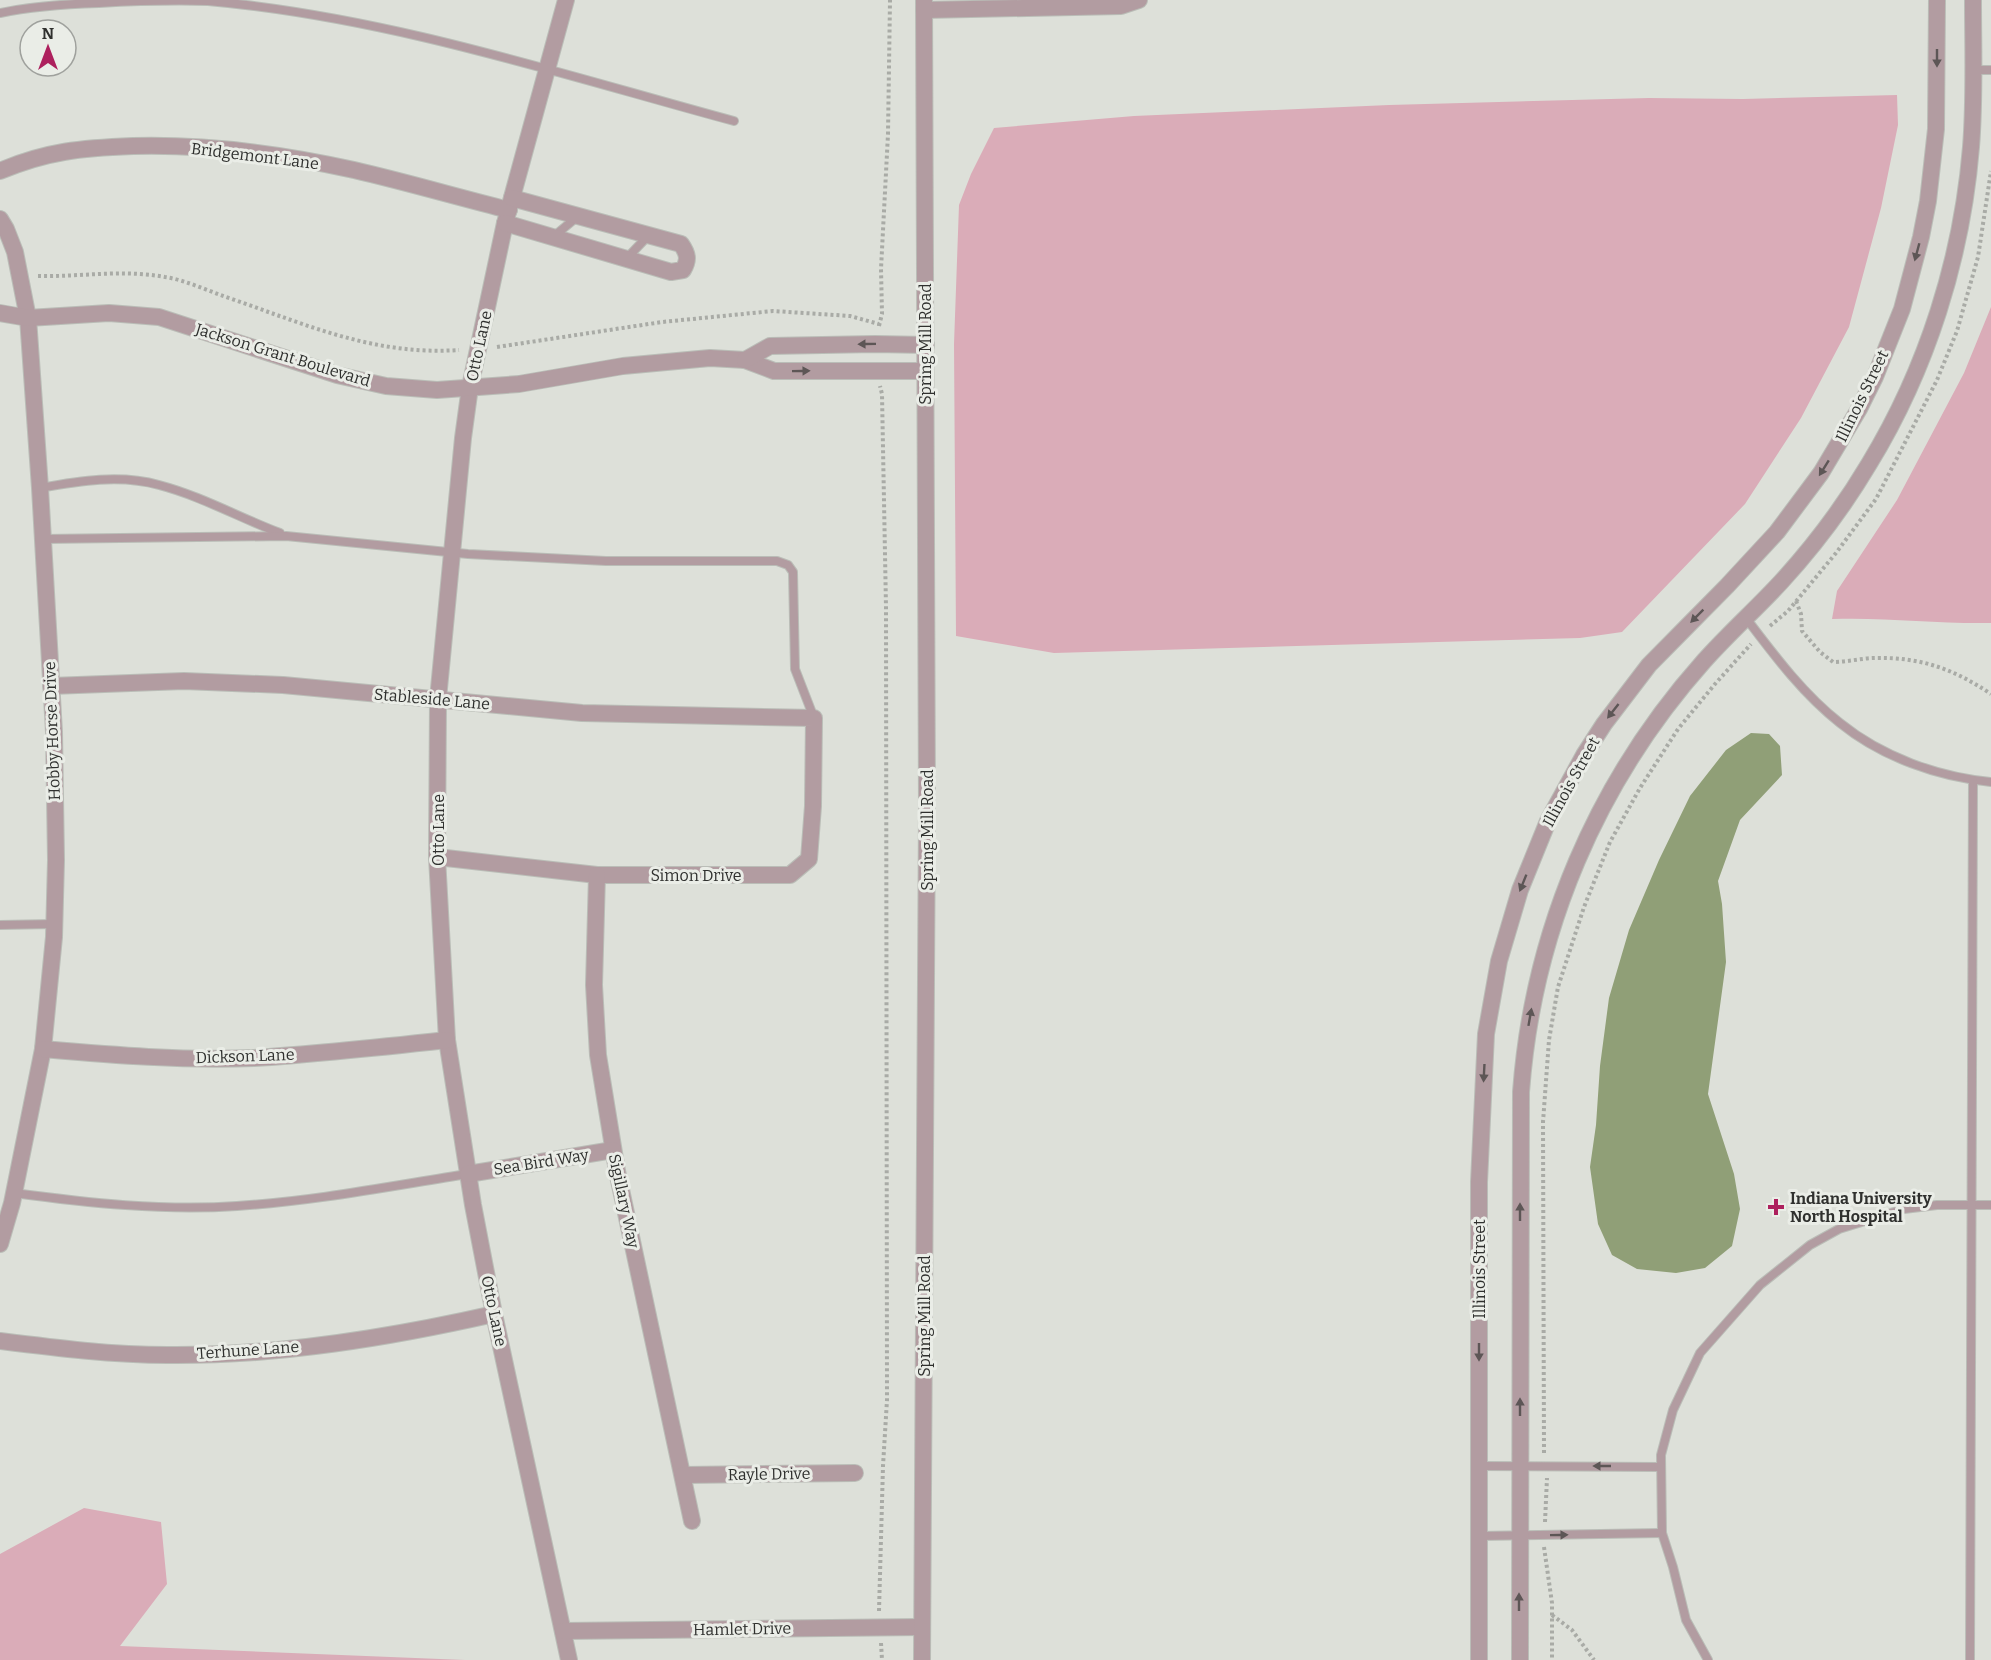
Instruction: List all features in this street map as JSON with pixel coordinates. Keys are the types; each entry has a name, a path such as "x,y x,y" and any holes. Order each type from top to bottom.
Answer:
{"street":[{"name":"Otto Lane","path":"566,0 508,210 470,387 438,699 437,857 447,1040 468,1174 494,1314 569,1660"},
{"path":"924,5 1121,6 1139,0"},
{"name":"Illinois Street","path":"1479,1660 1479,1182 1486,1034 1499,961 1520,890 1548,821 1584,755 1604,724 1649,665 1777,532 1821,473 1859,410 1875,376 1902,309 1928,201 1936,129 1937,0"},
{"path":"1520,1660 1521,1092 1529,1020 1545,948 1569,878 1599,812 1617,780 1680,689 1805,554 1850,495 1888,431 1919,363 1944,294 1961,221 1971,147 1973,0"},
{"name":"Spring Mill Road","path":"922,1660 927,810 924,5"},
{"name":"Bridgemont Lane","path":"0,171 28,159 69,150 160,146 218,148 268,154 356,171 508,210 578,216 681,244 687,252 687,263 682,270 671,272 626,259 552,237 508,210"},
{"name":"Hobby Horse Drive","path":"0,219 15,252 28,318 54,732 56,848 54,924 43,1049 14,1193 0,1244"},
{"name":"Jackson Grant Boulevard","path":"0,313 28,318 109,313 159,317 337,375 386,386 437,390 519,384 623,366 710,358 745,360 774,371 925,371"},
{"path":"745,360 770,346 926,345"},
{"name":"Stableside Lane","path":"51,686 184,681 283,686 582,713 814,718"},
{"name":"Simon Drive","path":"437,857 597,875 790,875 809,859 813,806 814,718"},
{"name":"Sigillary Way","path":"597,875 594,985 598,1055 613,1150 692,1521"},
{"name":"Dickson Lane","path":"43,1049 163,1058 253,1058 447,1040"},
{"name":"Sea Bird Way","path":"468,1174 613,1150"},
{"name":"Terhune Lane","path":"0,1341 79,1350 168,1355 259,1352 356,1340 435,1327 494,1314"},
{"name":"Rayle Drive","path":"683,1475 855,1473"},
{"name":"Hamlet Drive","path":"563,1631 922,1627"}],"lane":[{"path":"0,13 28,6 206,0 322,15 438,39 734,121"},
{"path":"1973,70 1991,70"},
{"path":"552,237 578,216"},
{"path":"626,259 648,235"},
{"path":"40,488 87,480 126,480 159,484 285,536"},
{"path":"43,538 285,536 452,553 617,561 777,561 788,566 793,572 795,669 814,718"},
{"path":"1746,618 1801,686 1840,723 1872,745 1916,766 1973,781 1991,782"},
{"path":"1970,1660 1973,781"},
{"path":"0,925 54,924"},
{"path":"14,1193 74,1201 159,1207 236,1206 308,1199 468,1174"},
{"path":"1708,1660 1686,1620 1662,1533 1661,1455 1673,1410 1700,1353 1760,1285 1810,1245 1839,1229 1904,1209 1937,1205 1991,1205"},
{"path":"1479,1466 1661,1467"},
{"path":"1479,1536 1662,1533"}],"path":[{"path":"875,344 882,314 881,269 888,134 890,0"},
{"path":"1552,1660 1552,1614 1544,1555 1547,1487 1543,1122 1549,1040 1558,987 1584,907 1610,842 1640,788 1678,729 1714,684 1759,635 1788,611 1836,553 1876,499 1937,380 1957,330 1978,257 1991,171"},
{"path":"21,276 124,272 167,277 363,343 431,352 507,346 662,322 772,311 850,316 879,324"},
{"path":"875,370 882,394 886,608 887,1400 879,1628 882,1660"},
{"path":"1796,601 1801,614 1802,631 1820,652 1833,662 1873,658 1910,659 1951,670 1991,693"},
{"path":"1552,1614 1572,1630 1594,1660"}],"shaded area":[{"path":"1897,95 1898,125 1881,208 1849,327 1801,418 1745,504 1622,632 1580,638 1054,653 956,636 954,344 959,205 971,174 994,128 1134,116 1389,105 1649,98 1743,99"},
{"path":"1991,307 1991,623 1832,619 1837,591 1897,500 1964,373"},
{"path":"1751,733 1769,734 1780,746 1782,775 1740,820 1718,881 1726,962 1708,1094 1734,1174 1740,1209 1732,1246 1705,1268 1676,1273 1637,1269 1612,1255 1598,1224 1590,1167 1609,998 1629,930 1690,796 1726,750"},
{"path":"84,1508 161,1522 167,1584 120,1646 465,1660 0,1660 0,1554"}],"place":[{"name":"Indiana University North Hospital","path":"1776,1207"}]}
